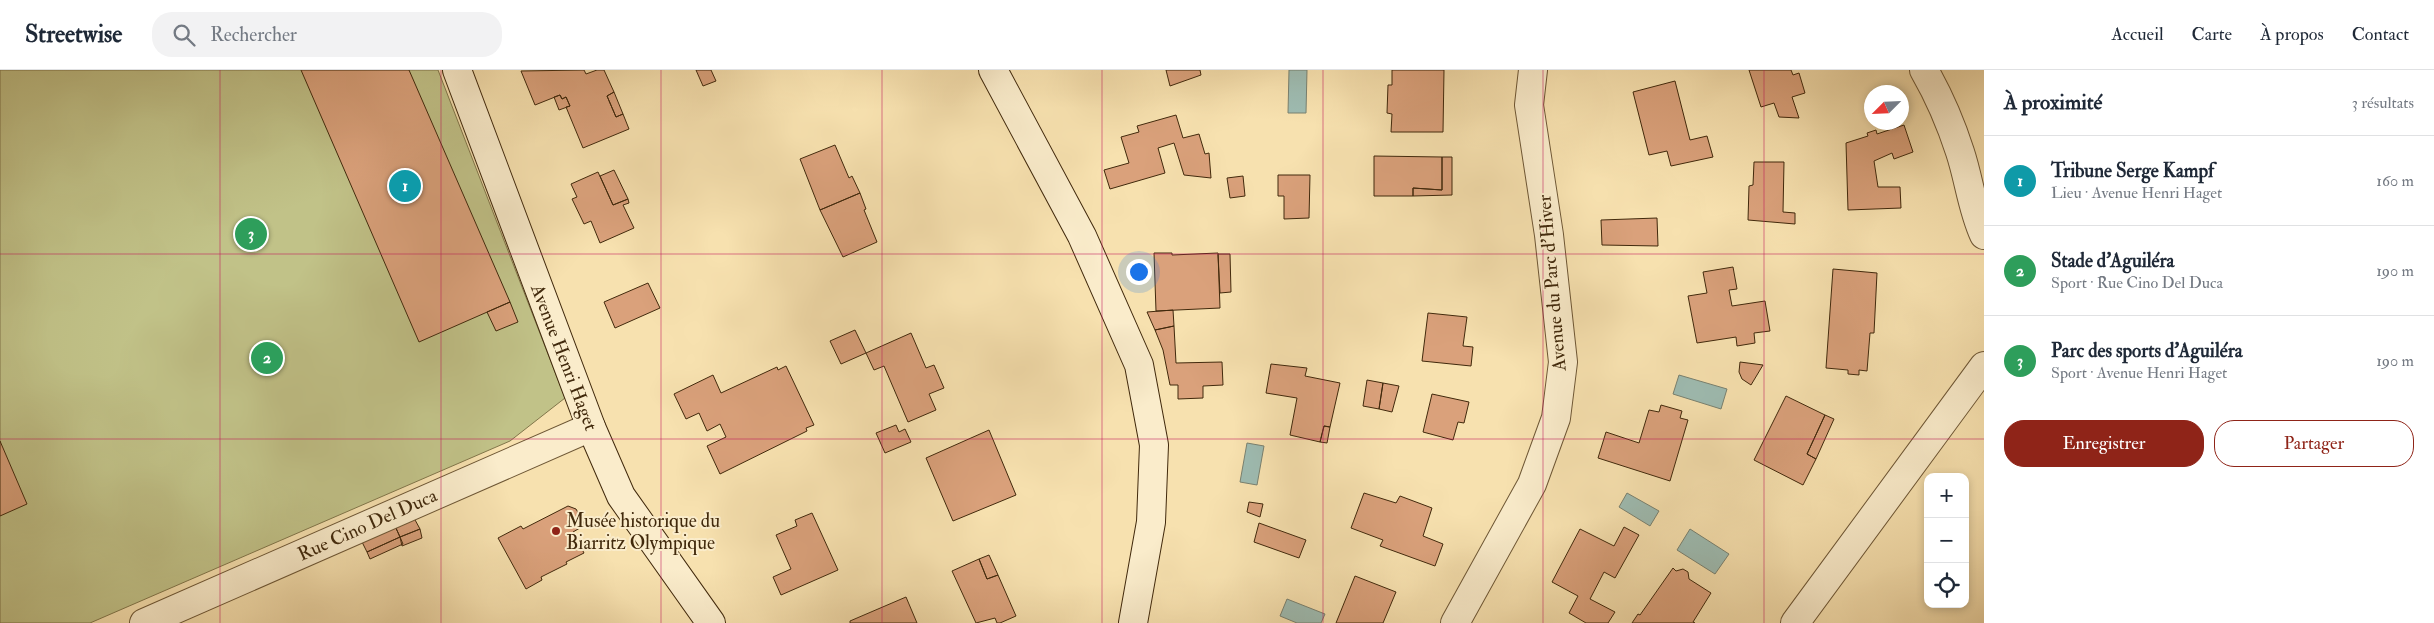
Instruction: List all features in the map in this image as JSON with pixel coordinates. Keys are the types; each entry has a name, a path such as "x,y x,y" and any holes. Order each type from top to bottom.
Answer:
{"street":[{"name":"Avenue Henri Haget","path":"457,70 590,427 622,496 711,623"},
{"path":"993,70 1082,236 1139,365 1154,445 1151,522 1133,623"},
{"name":"Avenue du Parc d'Hiver","path":"1455,623 1532,484 1556,418 1563,362 1550,235 1529,105 1533,70"},
{"path":"1924,70 1935,89 1960,153 1978,222 1984,235"},
{"path":"1795,623 1984,366"},
{"name":"Rue Cino Del Duca","path":"157,621 590,427"}],"green space":[{"path":"0,70 438,70 565,398 510,441 90,623 0,623"}],"water":[{"path":"1289,70 1307,70 1306,113 1288,113"},
{"path":"1679,375 1727,389 1721,409 1673,394"},
{"path":"1247,443 1264,446 1257,485 1240,482"},
{"path":"1627,493 1659,511 1650,526 1619,507"},
{"path":"1690,529 1729,554 1715,574 1677,550"},
{"path":"1287,599 1325,614 1321,623 1297,623 1280,616"}],"building":[{"path":"301,70 409,70 510,302 419,342"},
{"path":"584,70 586,74 597,70 604,70 614,92 607,96 616,117 623,114 629,129 583,148 566,107 570,106 566,97 562,99 560,95 535,105 521,71"},
{"path":"696,70 711,70 716,81 703,86"},
{"path":"1166,70 1200,70 1201,75 1170,86"},
{"path":"1392,70 1444,70 1443,132 1391,132 1392,114 1387,113 1388,85 1392,85"},
{"path":"1749,70 1791,70 1793,75 1799,73 1805,93 1792,97 1799,118 1779,117 1774,103 1761,107"},
{"path":"1675,81 1690,140 1707,136 1713,157 1671,166 1667,151 1649,155 1633,92"},
{"path":"614,92 623,114 616,117 607,96"},
{"path":"560,95 562,99 566,97 570,106 559,110 554,97"},
{"path":"1176,115 1183,138 1199,134 1205,154 1209,153 1211,178 1184,175 1174,143 1158,148 1165,173 1110,189 1104,170 1129,163 1121,137 1139,132 1137,126"},
{"path":"1876,130 1877,134 1889,130 1906,130 1913,152 1894,159 1892,153 1874,161 1878,187 1900,187 1901,208 1848,210 1846,143 1868,136 1867,133"},
{"path":"835,145 849,178 852,176 860,193 820,210 800,159"},
{"path":"1374,156 1442,157 1442,190 1413,188 1413,196 1374,196"},
{"path":"1442,157 1452,157 1452,195 1413,196 1413,188 1442,190"},
{"path":"1754,162 1784,162 1783,212 1795,213 1795,224 1748,220 1749,186 1753,185"},
{"path":"614,170 628,199 613,205 600,176"},
{"path":"598,172 613,205 628,199 629,203 623,205 634,228 600,243 591,221 584,224 572,199 577,197 571,184"},
{"path":"1278,175 1310,175 1309,218 1284,219 1284,196 1278,196"},
{"path":"1243,176 1245,196 1230,198 1227,178"},
{"path":"860,193 866,209 864,210 877,242 843,257 820,210"},
{"path":"1657,218 1658,246 1602,245 1601,220"},
{"path":"1154,253 1172,253 1172,255 1218,253 1220,308 1156,311"},
{"path":"1218,254 1230,254 1231,292 1220,293"},
{"path":"1733,267 1737,289 1729,290 1732,306 1765,301 1770,331 1754,333 1755,343 1737,346 1736,337 1697,343 1688,296 1707,293 1703,272"},
{"path":"1833,269 1877,273 1874,333 1870,333 1867,371 1859,370 1859,375 1848,374 1848,370 1826,368"},
{"path":"648,283 660,308 615,328 604,302"},
{"path":"510,302 518,322 496,331 487,312"},
{"path":"1173,310 1174,326 1155,330 1147,312"},
{"path":"1428,313 1467,317 1463,346 1473,347 1471,366 1422,361"},
{"path":"1174,326 1176,363 1222,362 1223,385 1203,386 1203,398 1178,399 1178,385 1170,385 1163,350 1155,330"},
{"path":"855,330 866,353 841,364 830,341"},
{"path":"911,333 926,368 934,365 944,388 929,394 936,410 908,422 884,366 874,370 866,353"},
{"path":"1740,362 1763,365 1751,385 1742,379 1739,372"},
{"path":"1271,364 1307,368 1305,376 1340,383 1330,427 1324,426 1320,442 1290,435 1297,398 1266,393"},
{"path":"786,366 814,425 806,428 807,431 720,474 707,446 726,437 720,424 707,431 699,413 686,419 674,394 713,375 721,393 777,367 778,370"},
{"path":"1367,380 1383,383 1379,409 1363,406"},
{"path":"1383,383 1399,386 1392,412 1379,409"},
{"path":"1432,394 1469,402 1464,423 1458,422 1453,440 1423,432"},
{"path":"1786,396 1825,415 1807,454 1816,459 1803,485 1754,460"},
{"path":"1661,405 1682,411 1680,418 1688,420 1670,481 1598,458 1606,432 1639,443 1649,410 1659,412"},
{"path":"1825,415 1834,419 1816,459 1807,454"},
{"path":"896,425 899,432 905,429 911,442 885,453 876,433"},
{"path":"1324,426 1330,427 1327,443 1320,442"},
{"path":"989,430 1016,495 953,521 926,458"},
{"path":"0,441 27,504 0,516"},
{"path":"1364,493 1396,503 1400,496 1432,508 1423,536 1443,544 1435,566 1380,546 1383,540 1351,528"},
{"path":"1249,502 1263,504 1260,517 1247,512"},
{"path":"568,506 576,509 585,525 573,532 584,553 541,577 542,580 526,589 498,538 521,526 523,529"},
{"path":"812,513 838,570 781,595 773,577 791,569 776,535 797,526 795,520"},
{"path":"414,518 420,529 400,537 395,526"},
{"path":"1259,523 1306,540 1299,558 1254,542"},
{"path":"395,526 400,537 367,552 362,542"},
{"path":"1624,527 1639,535 1615,578 1604,572 1590,599 1615,612 1608,623 1586,623 1569,613 1578,596 1552,582 1580,529 1614,546"},
{"path":"420,529 422,538 402,546 400,537"},
{"path":"400,537 403,544 370,559 367,552"},
{"path":"989,555 998,575 987,579 979,559"},
{"path":"979,559 987,579 998,575 1016,616 1000,623 997,623 995,618 976,623 952,571"},
{"path":"1673,568 1676,571 1683,569 1688,572 1689,579 1711,593 1693,622 1695,623 1632,623 1638,614 1640,615"},
{"path":"1355,576 1396,592 1383,623 1336,623"},
{"path":"906,597 917,623 850,623 850,621"}],"place":[{"name":"Tribune Serge Kampf","path":"405,186"},
{"name":"Parc des sports d'Aguiléra","path":"251,234"},
{"name":"Stade d'Aguiléra","path":"267,358"},
{"name":"Musée historique du Biarritz Olympique","path":"556,531"}]}
